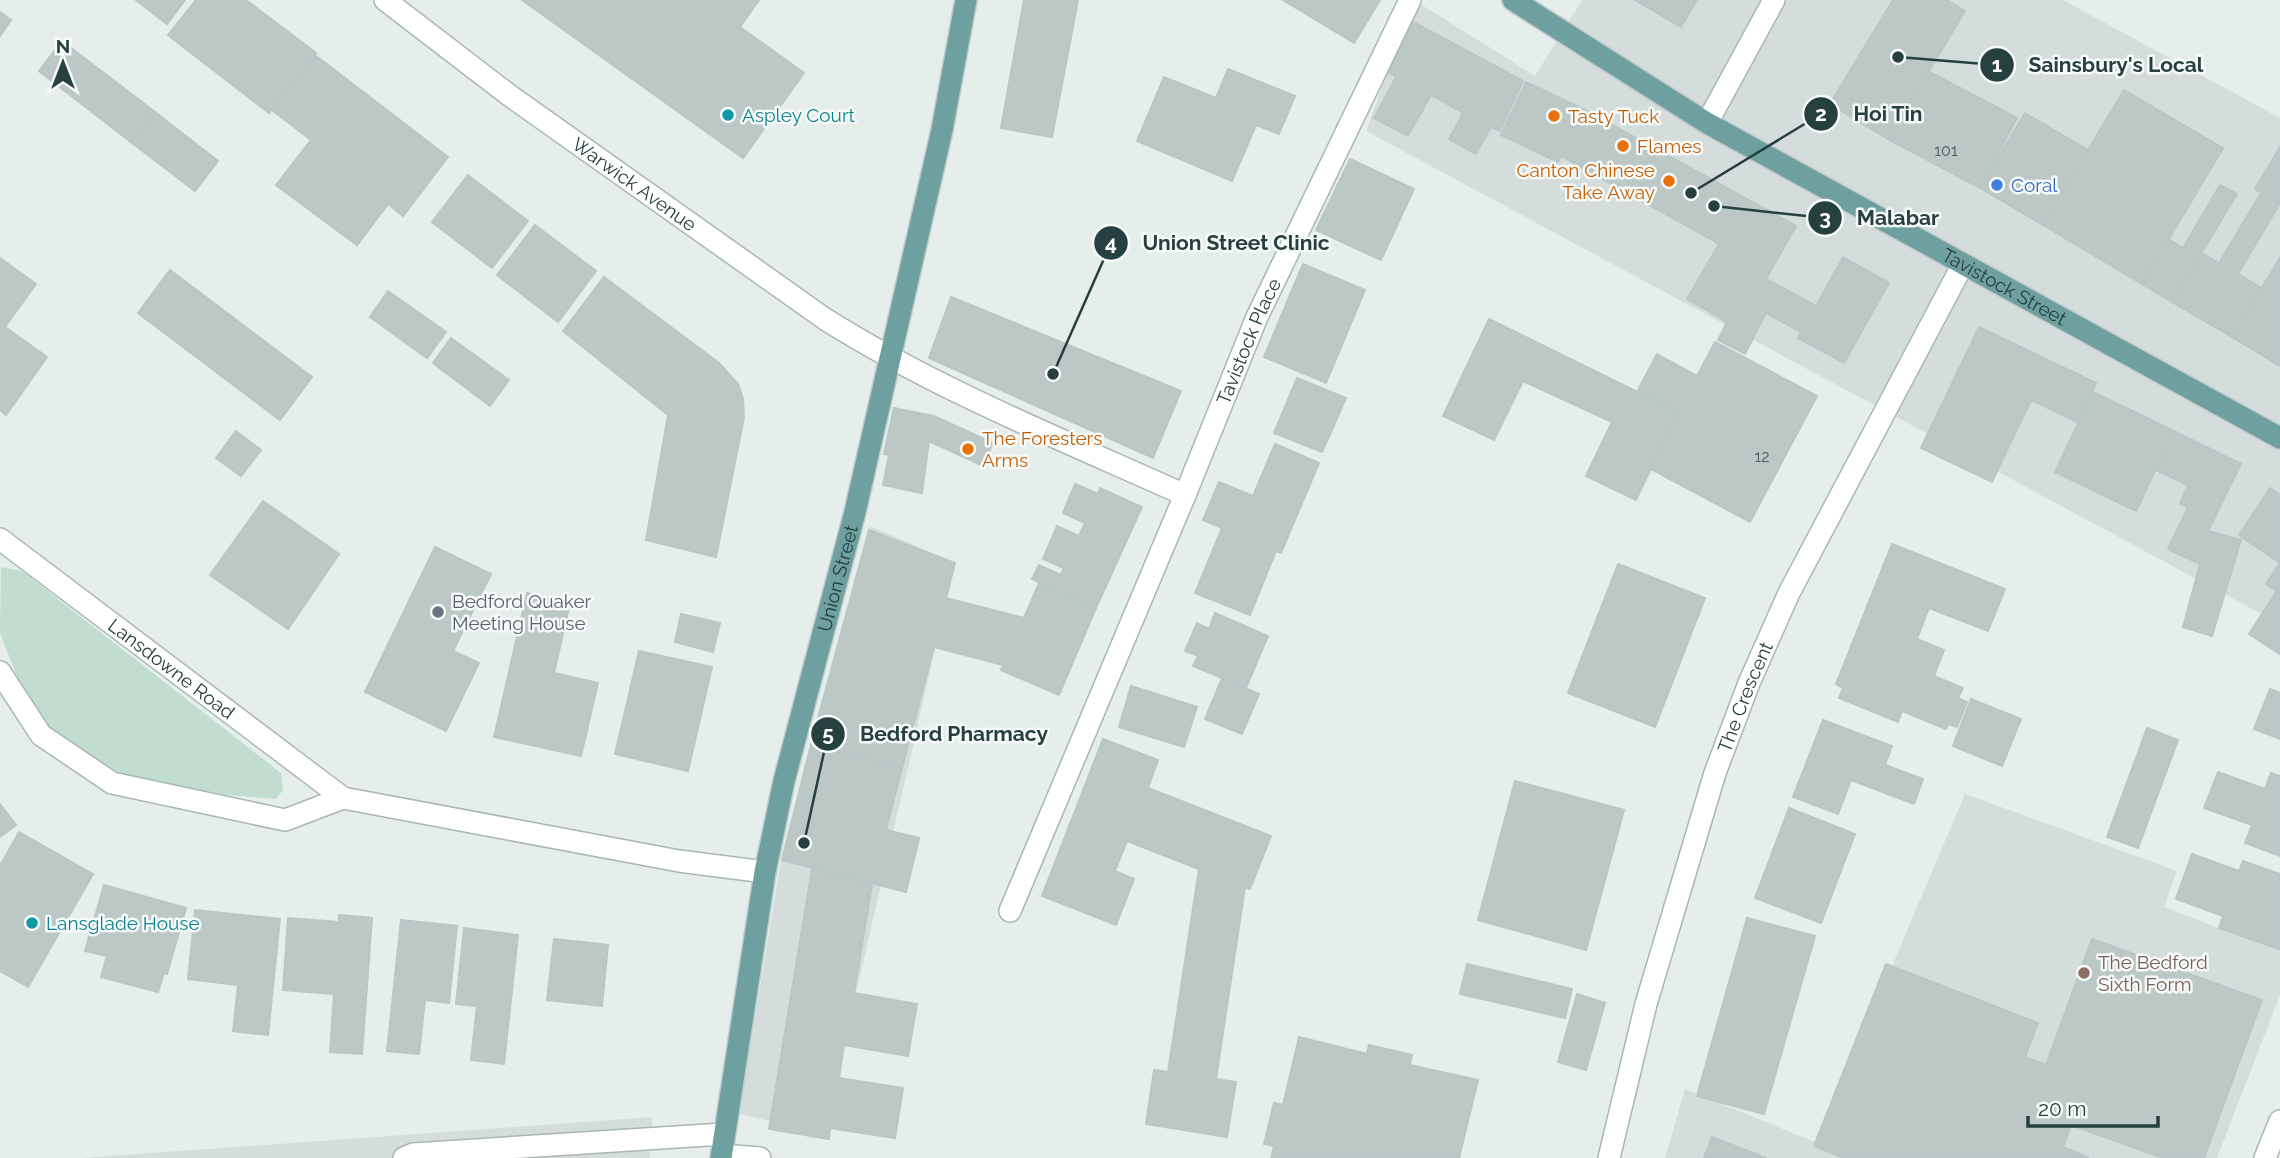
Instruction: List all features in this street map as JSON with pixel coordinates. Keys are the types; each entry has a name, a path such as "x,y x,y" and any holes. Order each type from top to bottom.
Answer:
{"main road":[{"name":"Union Street","path":"722,1149 765,872 784,781 855,512 942,130 966,0"},
{"name":"Tavistock Street","path":"1513,0 1707,123 1962,266 2070,320 2280,438"}],"street":[{"name":"Warwick Avenue","path":"385,0 509,94 768,279 825,319 890,359"},
{"name":"Tavistock Place","path":"1010,911 1257,317 1410,0"},
{"path":"1707,123 1774,0"},
{"name":"The Crescent","path":"1609,1158 1653,978 1715,773 1749,683 1789,593 1962,266"},
{"path":"890,359 1185,495"},
{"name":"Lansdowne Road","path":"0,539 343,798 679,861 765,872"},
{"path":"0,672 41,735 111,783 285,820 343,798"},
{"path":"2266,1158 2280,1121"},
{"path":"404,1158 413,1154 722,1149 760,1158"}],"shaded area":[{"path":"1414,0 1535,76 1582,0 2063,0 2280,118 2280,624 1366,131"},
{"path":"870,526 955,563 824,1133 739,1114 781,861"},
{"name":"The Bedford Sixth Form","path":"1965,794 2177,871 2164,907 2280,952 2280,995 2217,1158 1665,1158 1685,1089 1817,1143"},
{"path":"652,1117 650,1158 83,1158"}],"green space":[{"path":"1,567 22,571 281,773 283,790 276,799 228,795 120,776 47,727 18,679 0,633"}],"building":[{"path":"136,0 185,0 167,24"},
{"path":"196,0 246,0 316,53 269,113 168,35"},
{"name":"Aspley Court","path":"522,0 759,0 740,27 804,73 743,158"},
{"path":"1024,0 1078,0 1052,137 1001,128"},
{"path":"1283,0 1380,0 1354,43"},
{"path":"1635,0 1697,0 1681,27"},
{"path":"1893,0 1947,0 1965,11 1888,139 1830,104"},
{"path":"0,12 11,20 0,36"},
{"path":"1404,17 1523,81 1500,131 1491,127 1476,154 1449,139 1463,113 1431,95 1408,136 1374,118 1396,77 1383,69"},
{"path":"62,41 155,112 131,142 39,71"},
{"path":"315,55 448,157 403,216 388,204 357,245 276,185 311,140 272,110"},
{"path":"1228,69 1295,96 1279,134 1256,125 1232,181 1137,141 1164,77 1216,98"},
{"path":"1928,71 2017,118 1980,188 1888,139"},
{"path":"1526,82 1583,109 1796,226 1766,279 1816,306 1843,257 1889,283 1844,363 1798,338 1801,332 1766,313 1745,354 1718,340 1727,322 1687,299 1719,244 1561,156 1558,162 1501,135"},
{"path":"2124,90 2223,148 2142,284 2043,225"},
{"path":"155,112 218,161 195,191 131,142"},
{"path":"2025,113 2088,150 2043,225 1980,188"},
{"path":"2280,147 2280,203 2238,274 2262,288 2232,337 2172,302 2202,253 2219,263 2261,193 2255,189"},
{"path":"1350,159 1414,189 1381,260 1316,230"},
{"path":"468,175 528,221 492,268 432,222"},
{"path":"2220,185 2237,194 2172,302 2142,284 2168,239 2183,248"},
{"path":"535,225 596,271 558,322 497,275"},
{"path":"0,258 36,284 5,327 47,357 6,415 0,410"},
{"path":"2280,258 2280,366 2232,337"},
{"path":"1303,264 1365,290 1326,383 1264,357"},
{"path":"170,270 312,377 280,420 138,313"},
{"path":"604,277 719,363 738,384 743,399 744,418 716,557 646,540 668,415 563,331"},
{"path":"388,291 446,332 427,358 370,317"},
{"path":"951,297 1181,391 1153,458 929,358"},
{"path":"1489,319 1678,412 1636,500 1586,476 1612,422 1523,381 1494,440 1443,416"},
{"path":"1979,327 2096,383 2077,422 2031,400 1992,482 1921,448"},
{"path":"451,338 509,380 490,406 433,363"},
{"path":"1715,342 1817,396 1750,522 1651,469 1678,412 1638,390 1657,354 1697,376"},
{"path":"1297,378 1346,398 1322,452 1274,433"},
{"path":"2093,392 2174,431 2136,511 2055,472"},
{"name":"The Foresters Arms","path":"894,408 934,416 993,443 983,466 929,441 922,493 883,485 889,455 884,454"},
{"path":"236,431 261,450 241,476 216,458"},
{"path":"2174,431 2241,464 2208,531 2241,540 2212,636 2183,627 2200,564 2168,549 2188,507 2180,504 2188,485 2156,470"},
{"path":"1275,444 1319,463 1281,553 1276,551 1250,615 1195,593 1222,528 1203,520 1219,482 1253,496"},
{"path":"1075,484 1098,494 1100,488 1142,507 1096,608 1032,579 1039,565 1061,575 1064,568 1043,559 1057,526 1079,536 1085,523 1063,513"},
{"path":"2270,488 2280,495 2280,563 2239,535"},
{"path":"263,501 339,554 288,629 210,575"},
{"path":"869,530 955,563 946,598 1024,618 1039,583 1096,608 1059,695 1001,670 1003,665 934,647 902,768 811,744"},
{"path":"1892,544 2005,589 1988,631 1929,608 1917,639 1944,650 1934,676 1963,688 1958,698 1967,702 1957,727 1948,724 1946,729 1902,711 1898,722 1839,698 1843,688 1836,684"},
{"name":"Bedford Quaker Meeting House","path":"435,547 491,574 453,651 479,663 446,731 365,692"},
{"path":"2280,563 2280,654 2249,634 2277,591 2266,584"},
{"path":"1618,564 1705,598 1655,727 1568,693"},
{"path":"527,593 570,603 554,673 598,683 581,756 494,737"},
{"path":"1215,613 1268,636 1246,688 1193,666 1198,656 1185,651 1197,623 1209,629"},
{"path":"681,614 720,623 713,652 675,642"},
{"path":"639,651 712,667 688,771 615,754"},
{"path":"1222,678 1259,694 1242,734 1205,719"},
{"path":"1131,686 1197,707 1184,747 1119,727"},
{"path":"2270,689 2280,693 2280,739 2254,729"},
{"path":"1971,699 2021,719 2002,766 1953,746"},
{"path":"1823,720 1892,746 1885,765 1923,779 1914,804 1851,780 1838,814 1793,797"},
{"path":"2147,728 2178,740 2138,848 2107,837"},
{"path":"1103,739 1158,760 1148,788 1271,836 1250,889 1245,887 1216,1079 1236,1082 1227,1137 1146,1124 1154,1070 1168,1072 1199,869 1127,841 1115,871 1134,879 1116,925 1042,896"},
{"path":"811,745 902,768 886,830 919,838 906,892 782,860"},
{"path":"2218,772 2265,789 2271,773 2280,776 2280,856 2245,843 2252,825 2204,808"},
{"path":"1515,781 1624,810 1586,950 1478,920"},
{"path":"0,804 16,825 0,837"},
{"path":"1789,808 1855,834 1821,923 1755,898"},
{"name":"Lansglade House","path":"19,832 93,874 28,987 0,971 0,866"},
{"path":"2192,854 2239,871 2243,861 2280,874 2280,950 2219,928 2223,916 2176,899"},
{"path":"812,869 872,884 854,993 917,1004 908,1056 844,1045 839,1078 903,1088 895,1138 830,1128 829,1139 769,1129"},
{"path":"104,885 186,908 167,974 164,973 158,992 101,977 107,956 85,951"},
{"path":"195,910 280,919 268,1035 233,1031 238,985 188,979"},
{"path":"339,915 372,918 362,1054 330,1052 334,994 283,990 288,918 339,922"},
{"path":"1747,918 1815,936 1764,1114 1697,1096"},
{"path":"401,920 457,926 449,1003 425,1000 419,1054 387,1051"},
{"path":"464,928 518,935 504,1064 471,1060 477,1006 456,1004"},
{"path":"554,939 608,945 602,1006 547,1000"},
{"path":"2092,939 2262,1000 2204,1158 2163,1158 2071,1125 2063,1147 2089,1158 1844,1158 1814,1146 1886,964 2038,1023 2025,1057 2046,1065"},
{"path":"1467,964 1572,989 1565,1018 1460,994"},
{"path":"1577,994 1605,1003 1586,1070 1558,1062"},
{"path":"1299,1037 1367,1054 1369,1045 1412,1055 1410,1065 1478,1080 1459,1158 1271,1158 1274,1146 1264,1144 1274,1103 1283,1105"},
{"path":"1712,1137 1766,1158 1704,1158"}],"place":[{"name":"Sainsbury's Local","path":"1898,57"},
{"name":"Aspley Court","path":"728,115"},
{"name":"Tasty Tuck","path":"1554,116"},
{"name":"Flames","path":"1623,146"},
{"name":"Canton Chinese Take Away","path":"1669,181"},
{"name":"Coral","path":"1997,185"},
{"name":"Hoi Tin","path":"1691,193"},
{"name":"Malabar","path":"1714,206"},
{"name":"Union Street Clinic","path":"1053,374"},
{"name":"The Foresters Arms","path":"968,449"},
{"name":"Bedford Quaker Meeting House","path":"438,612"},
{"name":"Bedford Pharmacy","path":"804,843"},
{"name":"Lansglade House","path":"32,923"},
{"name":"The Bedford Sixth Form","path":"2084,973"}]}
